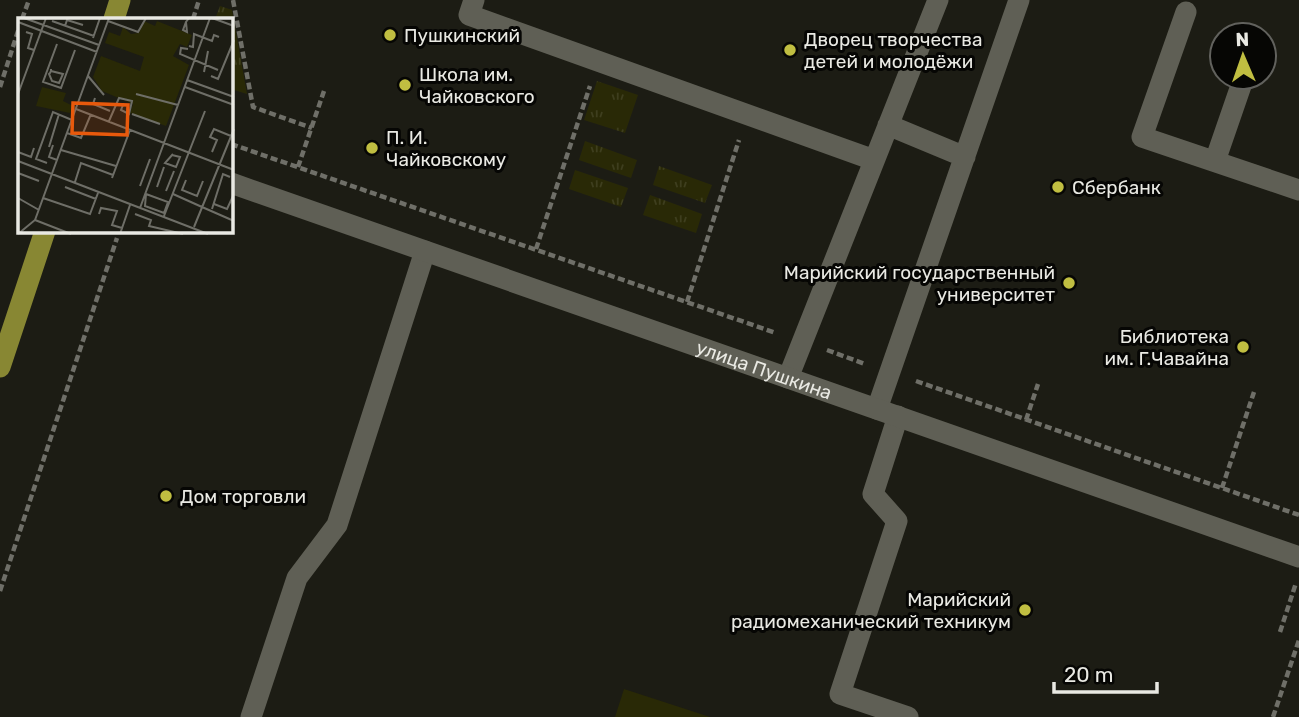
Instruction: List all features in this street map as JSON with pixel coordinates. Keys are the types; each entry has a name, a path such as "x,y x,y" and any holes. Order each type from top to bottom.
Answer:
{"main road":[{"path":"114,18 120,0"},
{"path":"0,367 44,233"}],"street":[{"path":"474,0 469,15 874,160"},
{"path":"788,378 938,0"},
{"path":"877,409 1020,0"},
{"path":"1186,12 1142,137 1299,190"},
{"path":"1215,161 1239,91"},
{"path":"888,125 965,157"},
{"name":"улица Пушкина","path":"233,184 1299,557"},
{"path":"251,717 297,578 337,525 425,251"},
{"path":"898,416 873,494 897,521 840,694 908,717"}],"path":[{"path":"22,18 29,0"},
{"path":"193,18 199,0"},
{"path":"233,0 253,107 312,128"},
{"path":"0,87 18,31"},
{"path":"536,249 598,62"},
{"path":"298,167 324,92"},
{"path":"687,302 747,115"},
{"path":"233,145 1299,515"},
{"path":"0,591 28,515 117,238"},
{"path":"1026,420 1038,384"},
{"path":"1222,488 1254,392"},
{"path":"1280,632 1299,574"},
{"path":"1273,717 1299,640"}],"green space":[{"path":"220,6 232,10 247,94 233,90 233,18 215,18"},
{"path":"597,81 638,95 625,133 584,120"},
{"path":"585,141 637,160 631,178 579,160"},
{"path":"659,166 712,185 705,203 653,185"},
{"path":"575,170 628,188 621,207 569,189"},
{"path":"650,195 702,214 696,233 643,215"},
{"path":"624,689 710,717 615,717"}],"place":[{"name":"Пушкинский","path":"390,35"},
{"name":"Дворец творчества детей и молодёжи","path":"790,50"},
{"name":"Школа им. Чайковского","path":"405,85"},
{"name":"П. И. Чайковскому","path":"372,148"},
{"name":"Сбербанк","path":"1058,187"},
{"name":"Марийский государственный университет","path":"1069,283"},
{"name":"Библиотека им. Г.Чавайна","path":"1243,347"},
{"name":"Дом торговли","path":"166,496"},
{"name":"Марийский радиомеханический техникум","path":"1025,610"}]}
